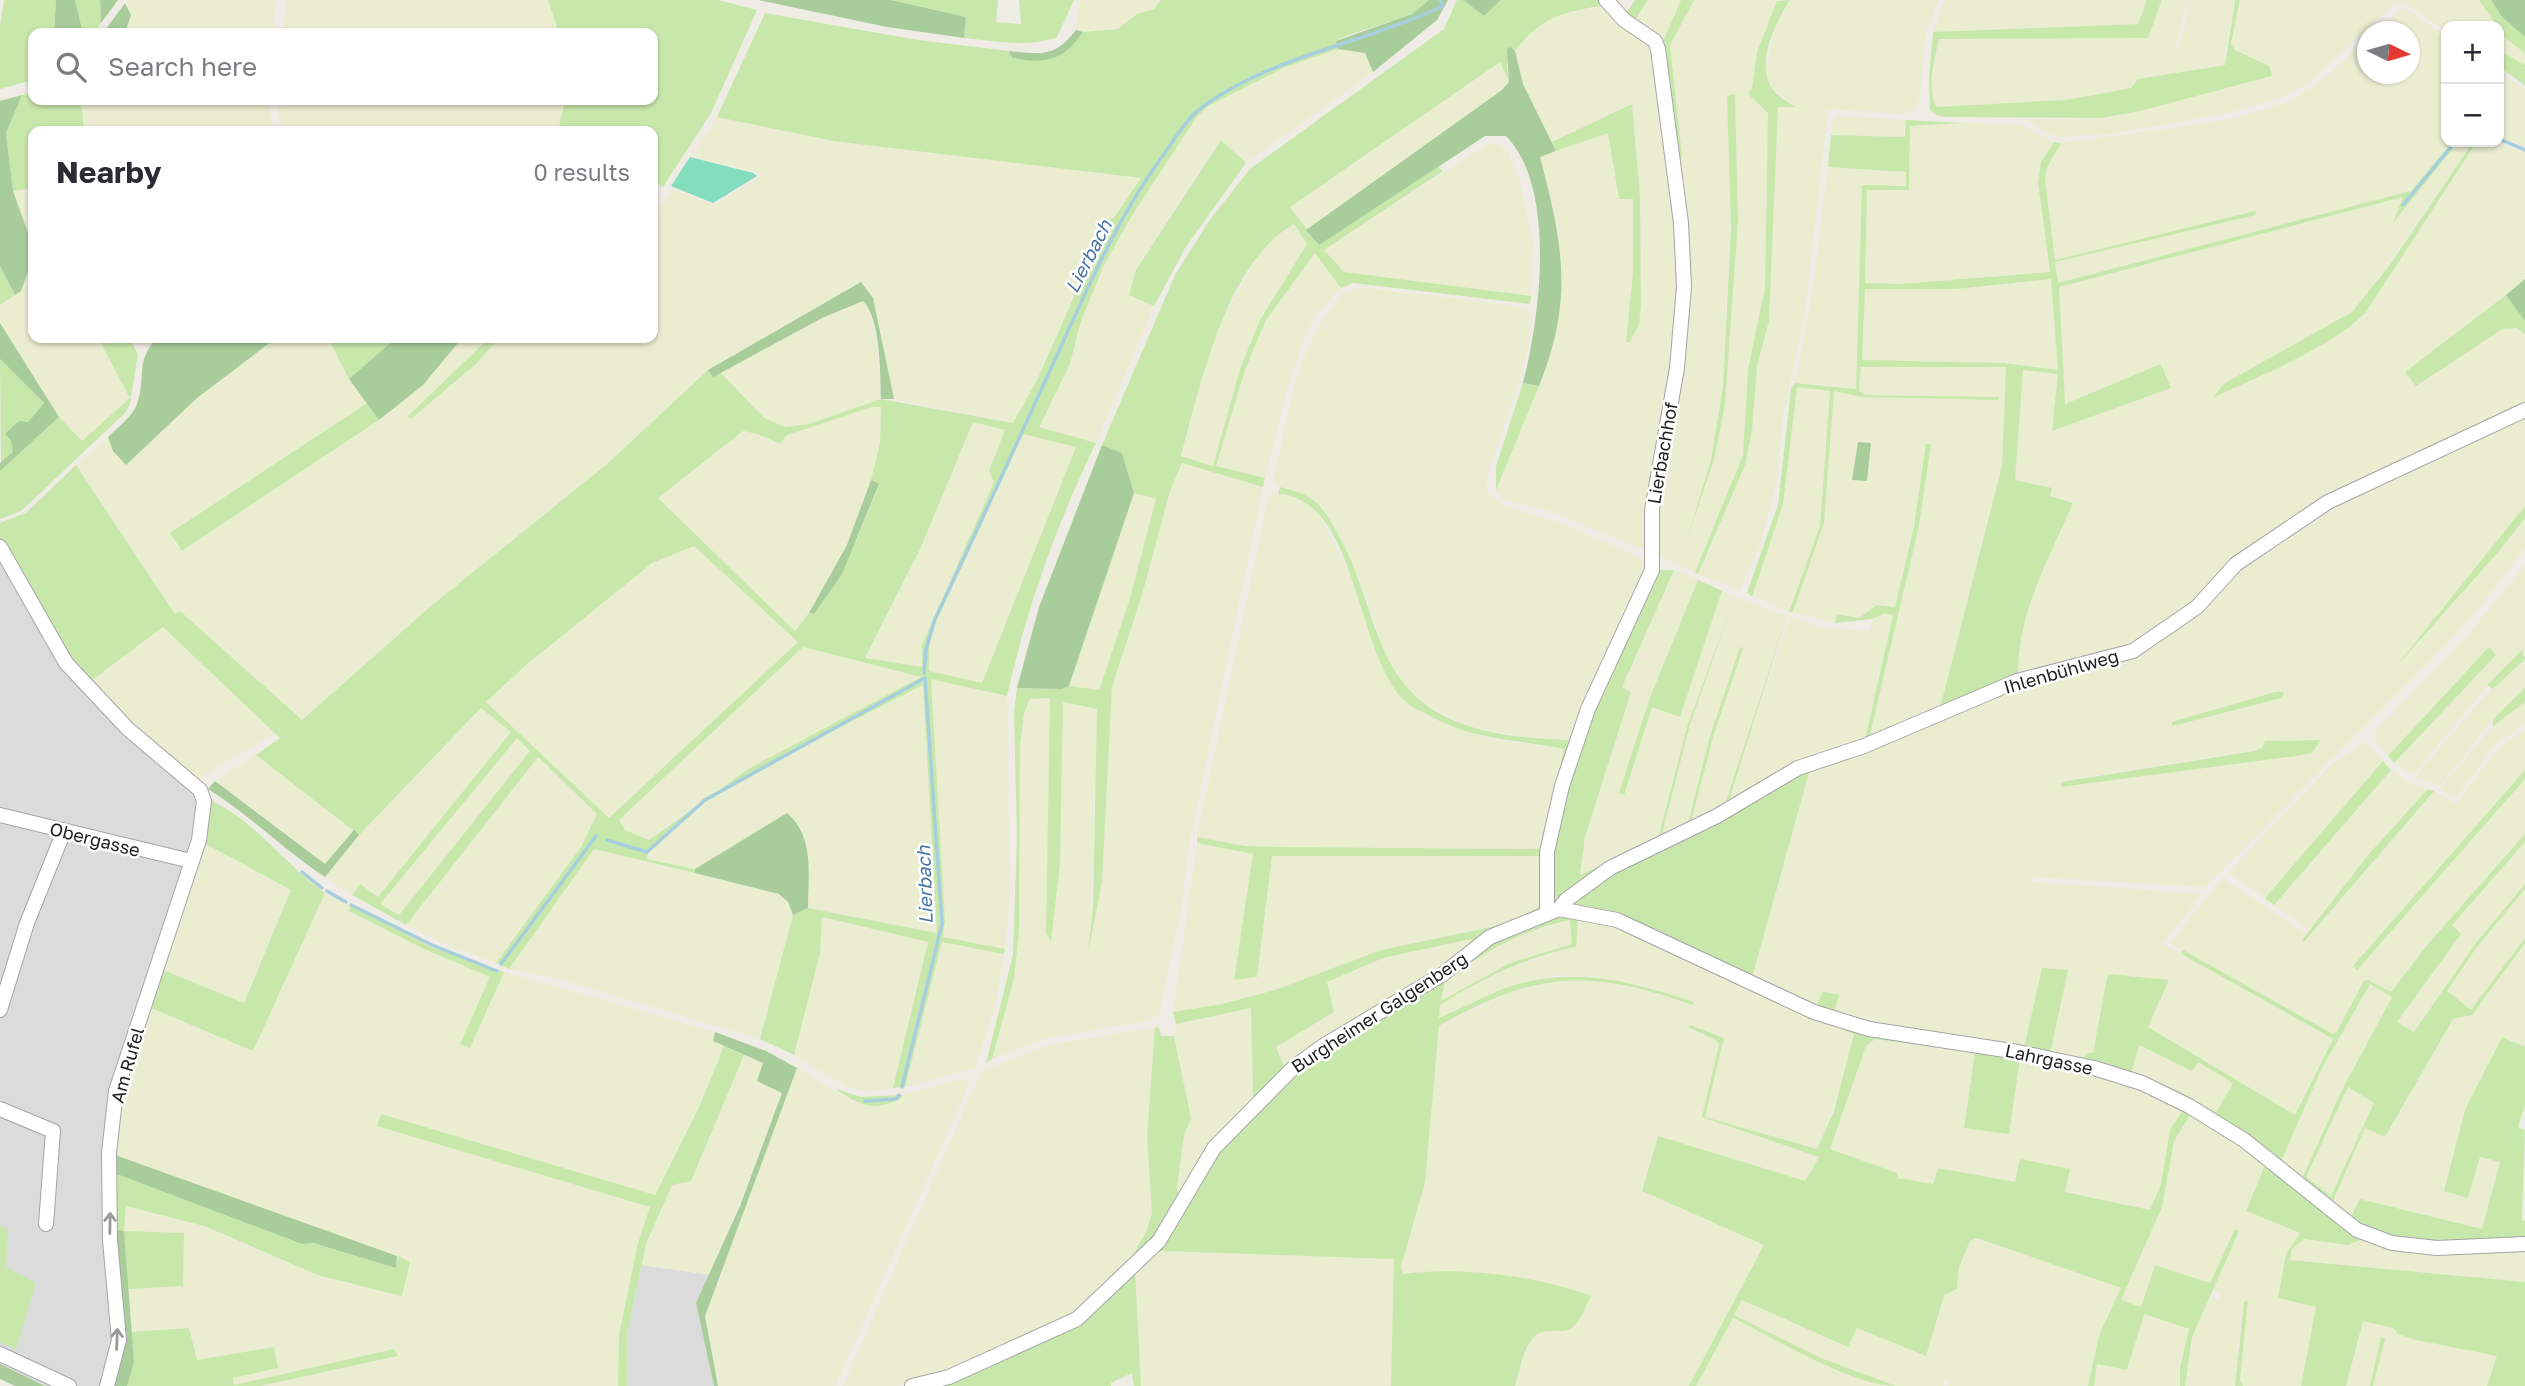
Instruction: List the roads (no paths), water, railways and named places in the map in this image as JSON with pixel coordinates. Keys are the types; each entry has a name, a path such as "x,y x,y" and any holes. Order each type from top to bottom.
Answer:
{"street":[{"name":"Lierbachhof","path":"1553,911 1547,852 1562,786 1588,709 1652,570 1652,510 1676,368 1684,286 1681,223 1658,49 1655,41 1624,20 1606,0"},
{"name":"Ihlenbühlweg","path":"1553,911 1610,868 1717,816 1798,768 1864,746 2017,681 2133,651 2197,607 2236,564 2328,502 2525,410"},
{"name":"Am Rufel","path":"0,547 66,663 128,729 202,794 199,840 116,1091 109,1153 110,1240 119,1340 107,1386"},
{"name":"Obergasse","path":"0,815 191,861"},
{"path":"0,1010 27,923 64,831"},
{"path":"1574,895 1577,912"},
{"name":"Lahrgasse","path":"1553,911 1617,919 1814,1012 1869,1029 2018,1052 2094,1068 2142,1083 2177,1099 2234,1133 2266,1155 2342,1220 2357,1230 2380,1238 2426,1248 2525,1244"},
{"name":"Burgheimer Galgenberg","path":"912,1386 949,1377 1077,1319 1159,1241 1214,1148 1293,1068 1323,1046 1443,974 1490,937 1553,911"},
{"path":"0,1109 53,1131 46,1224"},
{"path":"0,1354 69,1386"}],"waterway":[{"name":"Lierbach","path":"924,673 926,649 935,619 1090,284 1129,207 1181,130 1198,110 1232,88 1291,61 1413,19 1443,6 1440,0"},
{"path":"2504,141 2525,150"},
{"path":"2403,205 2451,147"},
{"name":"Lierbach","path":"607,840 647,852 705,800 925,678 942,924 902,1087"},
{"path":"501,964 596,836"},
{"path":"302,872 322,888"},
{"path":"327,891 346,902"},
{"path":"351,905 432,945 497,971"},
{"name":"Lierbach","path":"865,1101 896,1099 899,1095"}]}
